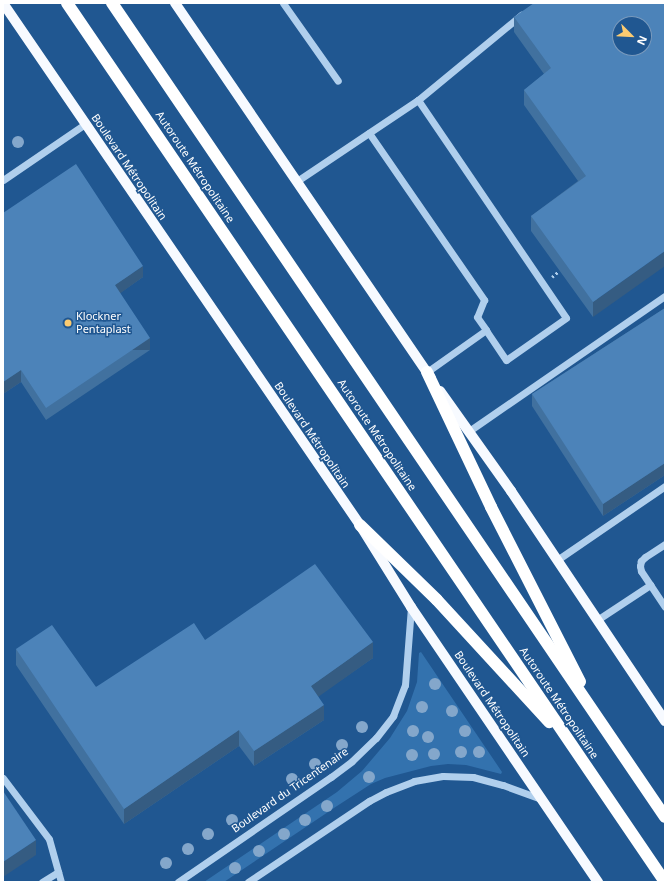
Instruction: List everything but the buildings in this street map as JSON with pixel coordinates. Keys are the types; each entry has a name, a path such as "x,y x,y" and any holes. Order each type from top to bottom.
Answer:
{"highway":[{"name":"Autoroute Métropolitaine","path":"67,3 665,882"},
{"name":"Autoroute Métropolitaine","path":"112,3 665,817"},
{"path":"427,372 491,507 604,727"},
{"path":"360,525 437,600 578,754"}],"main road":[{"name":"Boulevard Métropolitain","path":"3,3 360,525 411,607 598,882"},
{"path":"175,3 557,560 665,722"}],"street":[{"path":"283,3 338,81"},
{"path":"297,181 418,100 509,23 527,11"},
{"path":"369,133 484,300 477,318 506,360 566,318 418,100"},
{"path":"3,180 85,124"},
{"path":"469,432 665,296"},
{"path":"427,372 486,330"},
{"path":"557,560 665,486"},
{"path":"665,544 641,562 641,571 665,607"},
{"path":"597,620 650,586"},
{"name":"Boulevard du Tricentenaire","path":"178,882 331,777 352,761 376,738 395,712 405,685 411,607"},
{"path":"248,882 369,801 386,792 414,781 443,776 473,777 503,785 541,799"},
{"path":"3,778 49,839 61,882"},
{"path":"42,882 58,872"}],"path":[{"path":"548,279 559,271"}],"shaded area":[{"path":"421,652 502,772 501,774 466,765 448,764 431,766 385,778 371,784 224,882 204,882 337,792 362,771 390,738 407,711 417,682 419,653"}],"place":[{"name":"Klockner Pentaplast","path":"68,323"}]}
